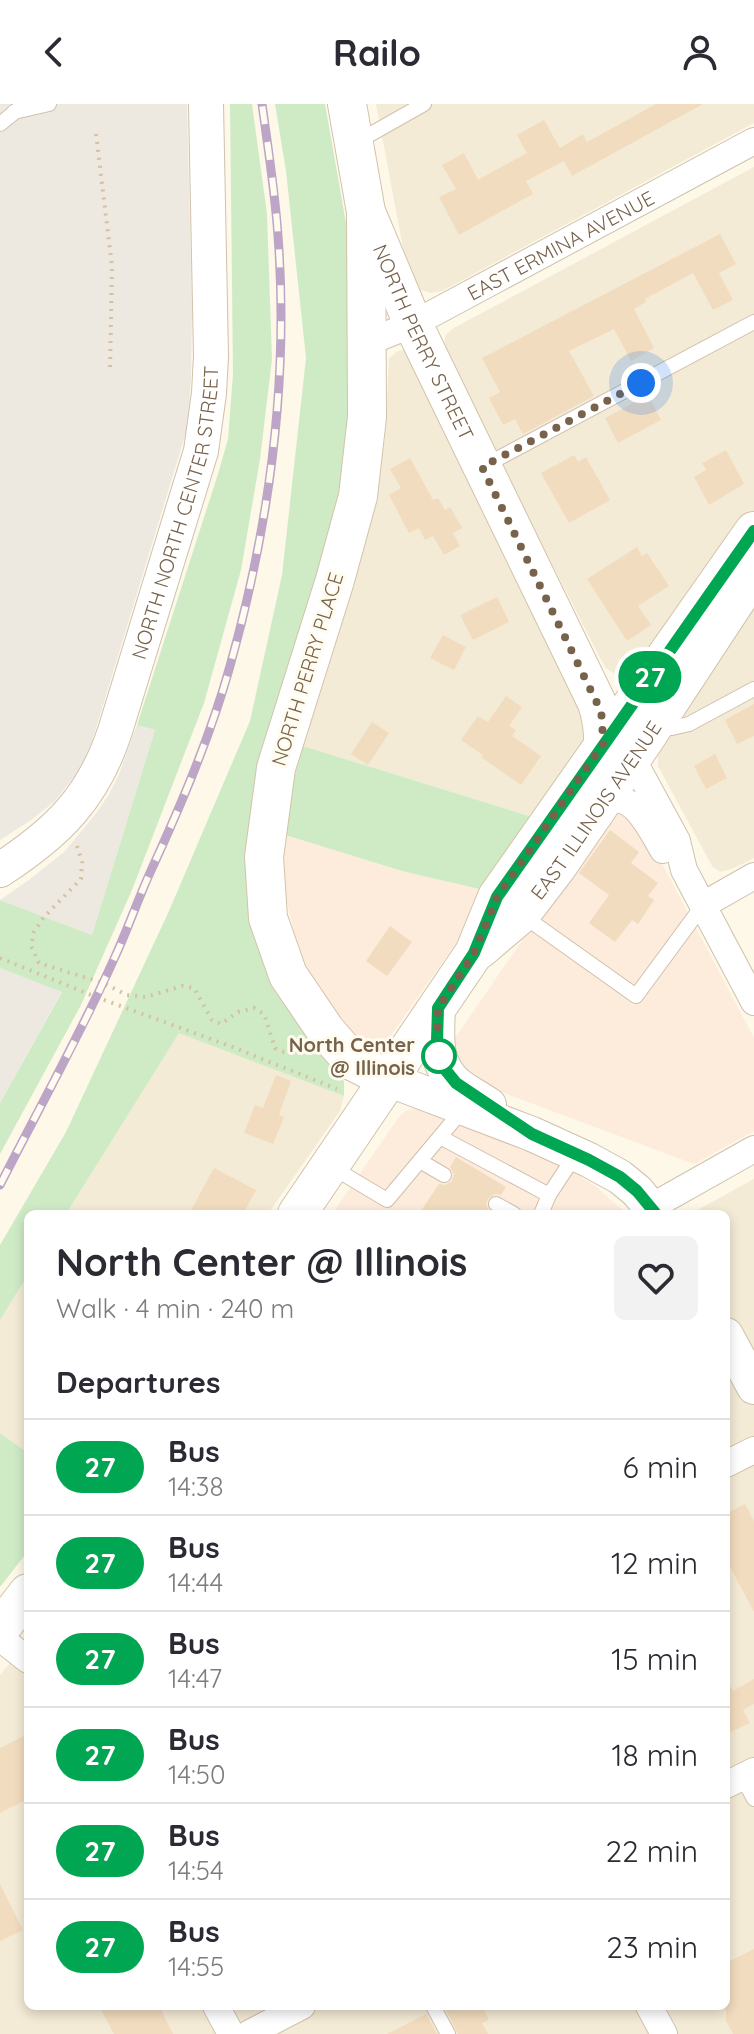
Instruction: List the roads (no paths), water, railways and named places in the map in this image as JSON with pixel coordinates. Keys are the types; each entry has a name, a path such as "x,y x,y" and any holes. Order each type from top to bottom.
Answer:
{"main road":[{"name":"NORTH PERRY STREET","path":"347,104 366,212 413,324 584,674 618,751"},
{"name":"NORTH PERRY PLACE","path":"366,212 367,417 358,496 276,768 264,857 268,918 288,975 326,1031 352,1061 390,1080"},
{"name":"EAST ILLINOIS AVENUE","path":"618,751 657,668 754,531"},
{"name":"EAST ILLINOIS AVENUE","path":"300,1210 474,953 497,897 618,751 657,721 754,573"},
{"path":"584,674 600,683 617,685 630,683 657,668"},
{"path":"595,812 618,751"},
{"name":"EAST ILLINOIS AVENUE","path":"474,953 521,914 595,812"},
{"path":"0,1629 24,1598"}],"street":[{"name":"NORTH NORTH CENTER STREET","path":"0,870 61,823 88,791 107,757 201,451 211,356 206,104"},
{"name":"EAST ERMINA AVENUE","path":"366,343 413,324 754,141"},
{"name":"NORTH PERRY STREET","path":"618,751 677,841 684,870 754,1002"},
{"name":"NORTH PERRY STREET","path":"595,812 611,801 620,800 635,808 662,850 684,870"},
{"path":"703,905 754,876"},
{"path":"438,1008 440,1063 456,1083 532,1134"},
{"path":"390,1080 576,1154 620,1177 654,1210 754,1149"},
{"path":"730,1342 754,1387"},
{"path":"730,1462 754,1450"},
{"path":"0,1638 24,1657"},
{"path":"218,2010 231,2034"},
{"path":"248,2034 294,2010"},
{"path":"651,2010 664,2034"}],"lane":[{"path":"0,124 18,107 49,104"},
{"path":"354,143 424,104"},
{"path":"482,467 754,322"},
{"path":"657,721 672,728 689,724 754,689"},
{"path":"521,914 636,996 703,905"},
{"path":"329,1166 387,1200 464,1108"},
{"path":"440,1137 549,1195"},
{"path":"543,1210 576,1154"},
{"path":"420,1161 444,1175"},
{"path":"496,1204 507,1210"},
{"path":"435,2010 448,2034"}],"railway":[{"path":"0,1185 119,948 204,746 244,614 256,561 273,453 281,345 278,236 262,104"}],"place":[{"name":"North Center @ Illinois","path":"439,1056"}]}
